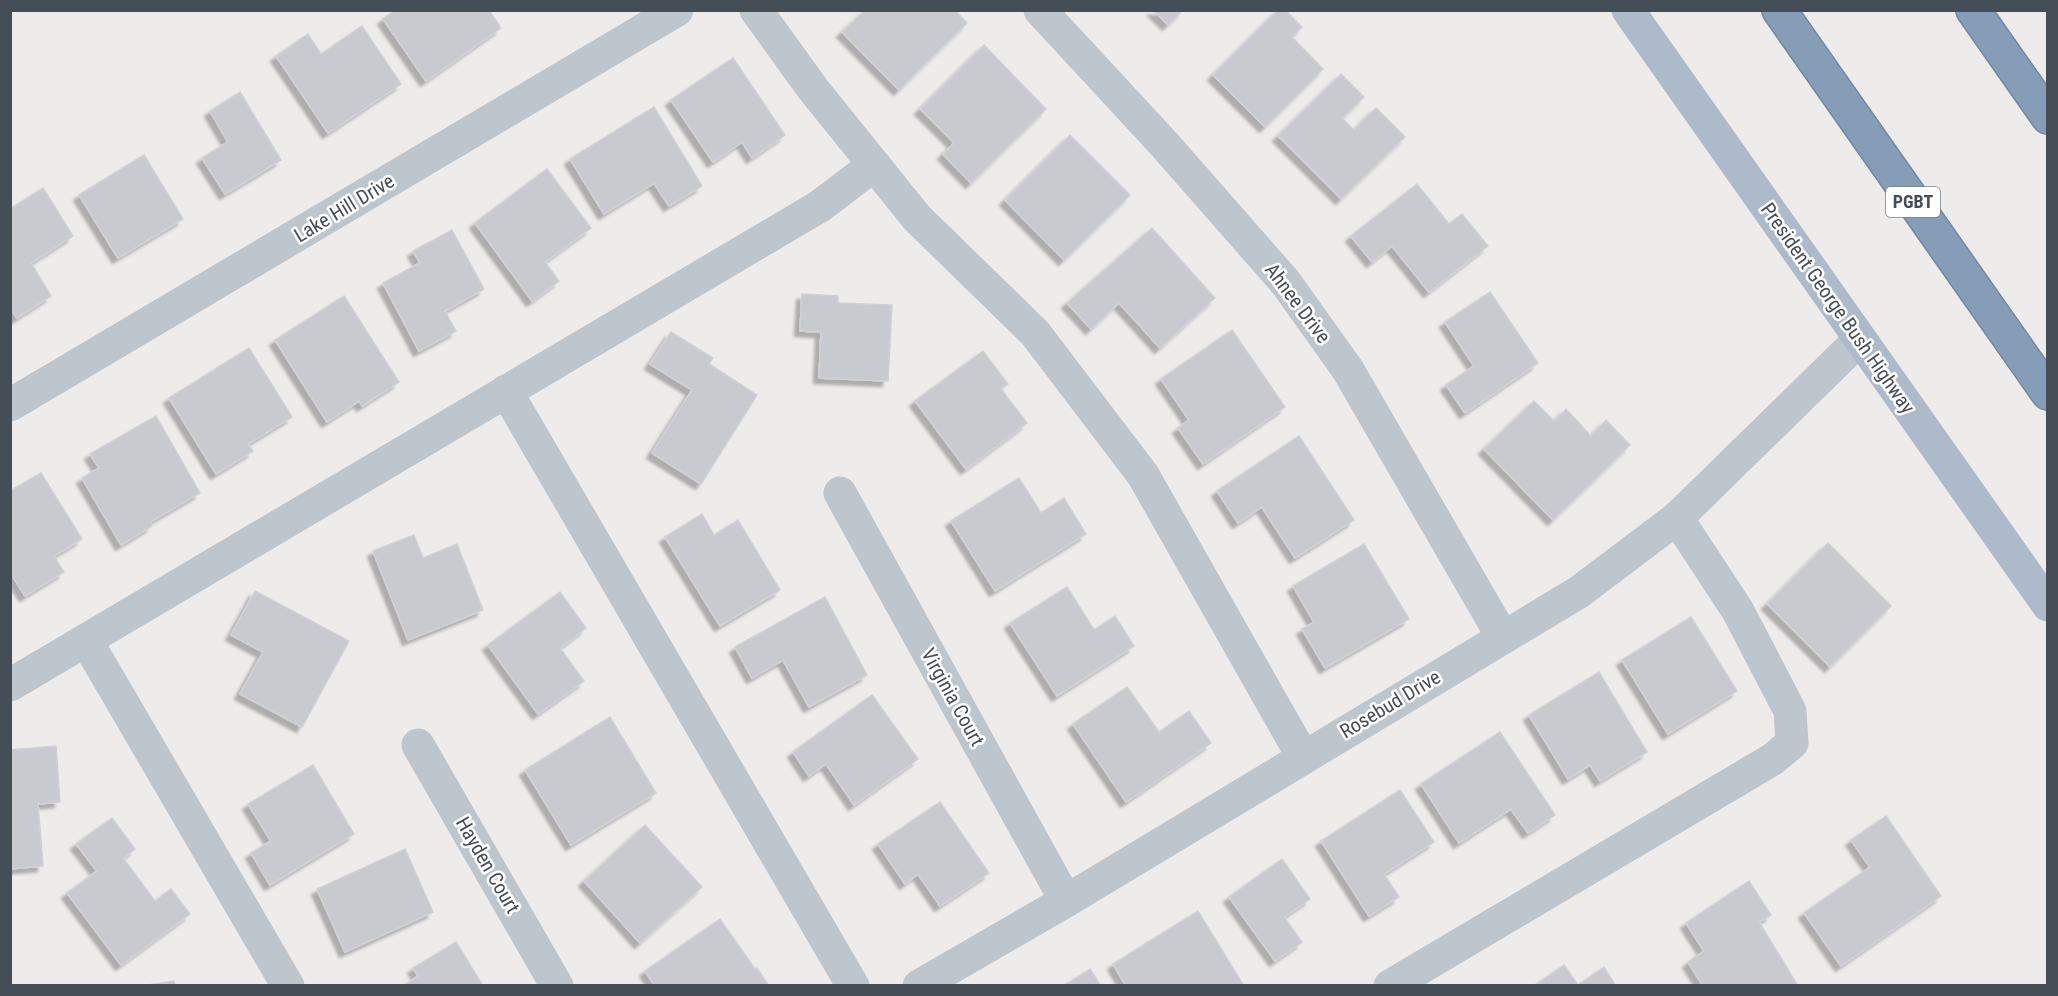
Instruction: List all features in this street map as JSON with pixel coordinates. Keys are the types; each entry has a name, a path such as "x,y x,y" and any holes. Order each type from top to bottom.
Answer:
{"highway":[{"name":"PGBT","path":"1779,10 2048,393"},
{"path":"1973,10 2048,117"}],"main road":[{"name":"President George Bush Highway","path":"1628,10 2048,605"}],"street":[{"name":"Lake Hill Drive","path":"10,405 676,10"},
{"path":"756,10 779,44 917,218 1035,333 1143,475 1303,757"},
{"name":"Ahnee Drive","path":"1040,10 1164,144 1286,283 1348,370 1502,636"},
{"path":"10,685 819,206 874,165"},
{"name":"Rosebud Drive","path":"919,986 1066,901 1502,636 1579,592 1677,518 1860,339"},
{"path":"506,391 853,986"},
{"name":"Virginia Court","path":"840,493 1066,901"},
{"path":"1390,986 1773,759 1792,743 1790,711 1738,611 1677,518"},
{"path":"86,640 288,986"},
{"name":"Hayden Court","path":"418,745 557,986"}],"building":[{"path":"396,10 489,10 501,28 426,81 383,19"},
{"path":"865,10 955,10 967,23 899,90 842,32"},
{"path":"1153,10 1183,10 1168,25"},
{"path":"1278,10 1285,10 1302,27 1292,37 1323,69 1265,127 1213,75"},
{"path":"362,26 401,84 328,133 276,56 308,34 321,54"},
{"path":"984,45 1046,109 971,183 943,154 954,143 920,109"},
{"path":"733,58 785,135 752,158 742,142 713,162 671,100"},
{"path":"1341,74 1364,97 1342,118 1354,130 1376,108 1405,137 1341,199 1278,136"},
{"path":"240,92 281,160 225,194 202,158 228,142 210,111"},
{"path":"654,107 702,186 669,206 654,183 604,214 570,159"},
{"path":"1070,135 1130,195 1064,260 1005,200"},
{"path":"144,155 183,219 118,258 79,195"},
{"path":"547,169 591,228 545,262 559,281 532,301 475,223"},
{"path":"1417,184 1449,224 1462,214 1488,246 1429,292 1392,246 1372,262 1351,236"},
{"path":"43,188 73,236 31,263 51,296 17,318 10,308 10,209"},
{"path":"1152,228 1215,298 1160,348 1119,303 1091,329 1067,303"},
{"path":"452,230 484,289 445,311 456,331 419,351 383,283 420,263 413,251"},
{"path":"1490,292 1538,363 1465,413 1446,385 1474,366 1445,322"},
{"path":"802,294 838,296 838,303 892,305 888,381 819,378 821,332 800,331"},
{"path":"344,296 399,382 362,406 359,401 327,422 275,340"},
{"path":"1232,330 1285,407 1203,464 1178,428 1189,420 1161,379"},
{"path":"671,332 713,358 709,364 757,395 701,484 652,453 692,390 650,364"},
{"path":"249,348 292,417 248,444 253,451 216,474 169,398"},
{"path":"983,351 1008,384 1001,389 1027,423 966,469 915,401"},
{"path":"1534,401 1554,421 1566,409 1591,436 1606,420 1630,445 1553,520 1484,449"},
{"path":"156,416 200,493 150,522 152,526 121,545 82,478 99,468 90,454"},
{"path":"1299,436 1354,520 1295,558 1262,507 1238,523 1217,491"},
{"path":"41,473 82,539 54,556 64,572 25,596 10,572 10,491"},
{"path":"1019,478 1041,513 1064,498 1086,534 995,591 951,521"},
{"path":"702,514 714,535 738,520 780,590 720,626 665,537"},
{"path":"414,535 423,558 457,544 483,610 408,640 373,551"},
{"path":"1828,543 1891,606 1830,667 1767,604"},
{"path":"1364,544 1409,619 1325,668 1302,629 1314,622 1293,586"},
{"path":"1067,587 1094,630 1115,616 1134,646 1057,696 1010,623"},
{"path":"255,591 349,641 302,727 240,694 263,652 231,635"},
{"path":"560,592 586,628 560,648 584,681 538,714 488,645"},
{"path":"825,597 867,675 809,707 783,660 752,678 735,647"},
{"path":"1691,617 1737,691 1668,734 1622,660"},
{"path":"1599,672 1647,752 1600,781 1590,765 1568,779 1529,715"},
{"path":"1127,687 1159,732 1189,711 1211,743 1126,802 1073,724"},
{"path":"872,695 918,759 854,805 826,764 809,776 793,752"},
{"path":"610,717 656,793 571,845 525,770"},
{"path":"1500,732 1555,815 1528,833 1511,809 1459,843 1421,784"},
{"path":"56,746 60,802 38,804 43,866 10,869 10,750"},
{"path":"313,765 354,834 270,885 251,853 271,841 248,804"},
{"path":"1400,790 1434,842 1384,874 1399,897 1369,916 1321,841"},
{"path":"940,802 989,873 940,906 918,874 905,884 878,844"},
{"path":"1886,816 1941,896 1841,966 1804,913 1870,867 1851,840"},
{"path":"112,818 135,849 123,858 155,901 171,889 190,914 121,965 67,893 97,871 76,844"},
{"path":"645,825 702,887 640,943 584,881"},
{"path":"405,849 433,912 345,952 317,889"},
{"path":"1282,859 1310,899 1284,917 1302,942 1275,961 1229,897"},
{"path":"1749,881 1771,915 1759,922 1798,986 1703,986 1688,962 1704,951 1686,923"},
{"path":"1198,911 1244,986 1126,986 1113,964"},
{"path":"720,919 769,986 655,986 645,971"},
{"path":"456,942 483,986 403,986 418,976 413,968"},
{"path":"1564,965 1578,985 1604,967 1616,986 1534,986"},
{"path":"1090,969 1101,986 1063,986"},
{"path":"174,981 175,986 141,986"}]}
